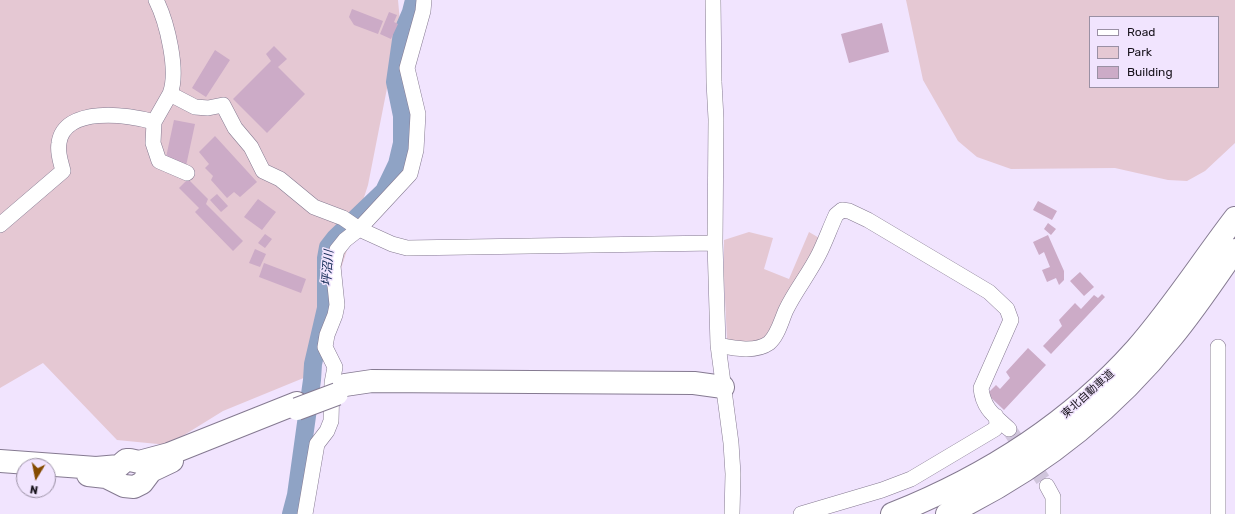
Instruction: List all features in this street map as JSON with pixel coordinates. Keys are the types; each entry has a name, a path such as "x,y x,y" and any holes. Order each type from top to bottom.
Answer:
{"highway":[{"name":"東北自動車道","path":"892,514 930,499 1006,458 1040,435 1076,407 1136,349 1170,307 1235,218"},
{"name":"東北自動車道","path":"947,514 1021,474 1074,436 1099,415 1148,365 1173,336 1235,250"},
{"path":"56,471 106,477 151,471 297,406 337,391 374,387 687,392 723,387"},
{"path":"0,461 96,468 130,473"},
{"path":"0,466 16,467"}],"street":[{"path":"156,0 168,37 173,68 173,86 154,122 153,143 155,153 159,161 187,173"},
{"path":"305,514 317,444 327,431 331,421 332,383 335,366 325,348 327,335 335,315 337,305 333,266 337,250 345,240 353,225 410,174 416,150 418,114 407,68 423,11 424,0"},
{"path":"713,0 716,119 715,243 718,345 731,444 733,474 732,514"},
{"path":"170,94 195,108 208,108 223,105 235,128 251,148 263,171 280,179 314,207 392,244 407,248 715,243"},
{"path":"0,225 63,171 59,154 59,142 64,129 76,120 88,116 130,116 154,122"},
{"path":"718,345 750,348 760,347 769,342 777,332 786,310 819,255 836,215 842,210 848,210 868,220 989,292 1007,310 1011,320 981,388 985,405 1009,429"},
{"path":"1218,347 1218,514"},
{"path":"801,514 882,490 911,479 995,429 997,424 996,416"},
{"path":"1047,486 1053,497 1053,514"}],"green space":[{"path":"0,0 398,0 400,22 368,185 306,377 223,411 168,445 117,440 43,363 0,388"},
{"path":"906,0 1235,0 1235,143 1205,171 1187,181 1168,180 1115,168 1011,169 977,157 958,141 923,80"},
{"path":"749,232 773,238 764,269 789,279 809,232 821,239 770,334 761,341 740,343 727,339 724,240"}],"building":[{"path":"352,9 383,21 378,34 354,25 349,17"},
{"path":"389,12 397,15 394,22 398,24 391,39 380,34"},
{"path":"882,23 889,52 849,63 841,34"},
{"path":"274,46 287,59 278,67 305,94 267,133 233,99 271,61 266,54"},
{"path":"215,50 230,60 206,97 192,88"},
{"path":"174,120 195,124 186,166 165,162"},
{"path":"215,136 257,182 240,197 234,192 227,198 211,180 213,176 205,168 209,164 199,152"},
{"path":"188,179 208,199 206,204 243,241 233,251 195,212 199,208 179,188"},
{"path":"217,194 228,206 221,212 210,200"},
{"path":"258,199 276,212 262,230 244,217"},
{"path":"1038,201 1057,211 1052,220 1033,210"},
{"path":"1048,223 1056,229 1051,235 1044,229"},
{"path":"265,234 272,239 265,248 258,243"},
{"path":"1048,235 1064,271 1064,280 1059,285 1056,278 1047,282 1042,270 1050,267 1044,252 1039,255 1033,242"},
{"path":"255,249 266,254 260,267 249,263"},
{"path":"264,263 306,279 301,293 259,277"},
{"path":"1080,272 1094,287 1084,296 1070,281"},
{"path":"1102,294 1105,297 1051,354 1043,346 1062,326 1059,320 1075,303 1081,309 1094,295 1098,298"},
{"path":"1028,348 1046,365 1004,410 987,394 996,385 1000,389 1010,378 1006,372"}],"waterway":[{"name":"坪沼川","path":"291,514 296,495 313,364 326,308 326,258 328,247 335,238 384,191 397,164 402,143 402,116 395,82 402,33 411,12 414,0"}],"tunnel":[{"path":"1009,429 1047,486"}]}
